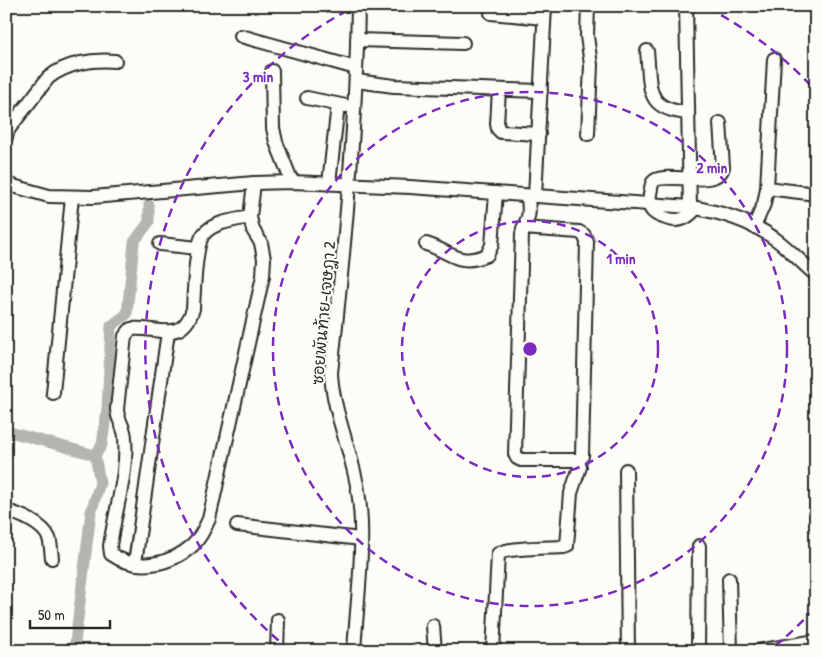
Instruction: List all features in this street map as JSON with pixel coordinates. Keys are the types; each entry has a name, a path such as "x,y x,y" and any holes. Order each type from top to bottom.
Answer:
{"street":[{"name":"ซอยพันท้าย-เจษฎา 2","path":"354,651 360,539 358,491 332,390 331,373 350,184 358,6"},
{"path":"588,6 587,36 591,65 588,134"},
{"path":"686,6 690,179 693,208"},
{"path":"491,13 544,12 539,134 532,196 528,217 523,228 521,244 515,454 521,460 580,460 582,456 584,407 587,242 584,235 579,232 523,228"},
{"path":"241,36 356,68"},
{"path":"357,40 463,43"},
{"path":"647,51 653,96 660,105 668,110 688,114"},
{"path":"754,227 764,204 767,188 774,59"},
{"path":"7,133 48,78 55,72 83,63 101,60 116,62"},
{"path":"272,71 273,128 276,142 292,182"},
{"path":"356,81 394,86 541,91"},
{"path":"500,90 498,129 501,132 539,134"},
{"path":"307,98 338,105 355,106"},
{"path":"329,183 338,105"},
{"path":"649,204 651,187 653,182 658,179 713,177 722,172 720,123"},
{"path":"250,217 221,224 203,235 198,248 193,308 190,318 180,329 168,332 138,328 131,329 128,331 123,342 117,416 126,436 120,493 110,546 111,554 122,562 156,563 173,560 194,544 209,519 263,276 264,259 261,243 250,217 254,183"},
{"path":"6,184 49,196 93,197 254,183 329,183 693,208 732,216 754,227 778,241 816,275"},
{"path":"767,188 816,194"},
{"path":"426,244 461,260 469,260 487,255 492,245 496,193"},
{"path":"53,393 72,197"},
{"path":"160,244 198,248"},
{"path":"135,563 168,332"},
{"path":"493,651 498,554 502,551 567,546 571,494 580,467"},
{"path":"626,470 628,651"},
{"path":"6,511 33,522 43,531 48,537 52,558"},
{"path":"237,525 360,539"},
{"path":"698,651 699,546"},
{"path":"729,578 731,651"},
{"path":"277,651 278,620"},
{"path":"433,626 435,651"},
{"path":"757,651 816,641"}],"waterway":[{"path":"95,455 102,445 107,409 111,326 127,314 134,242 149,222 149,205"},
{"path":"6,431 95,455 100,483 91,512 74,651"}]}
